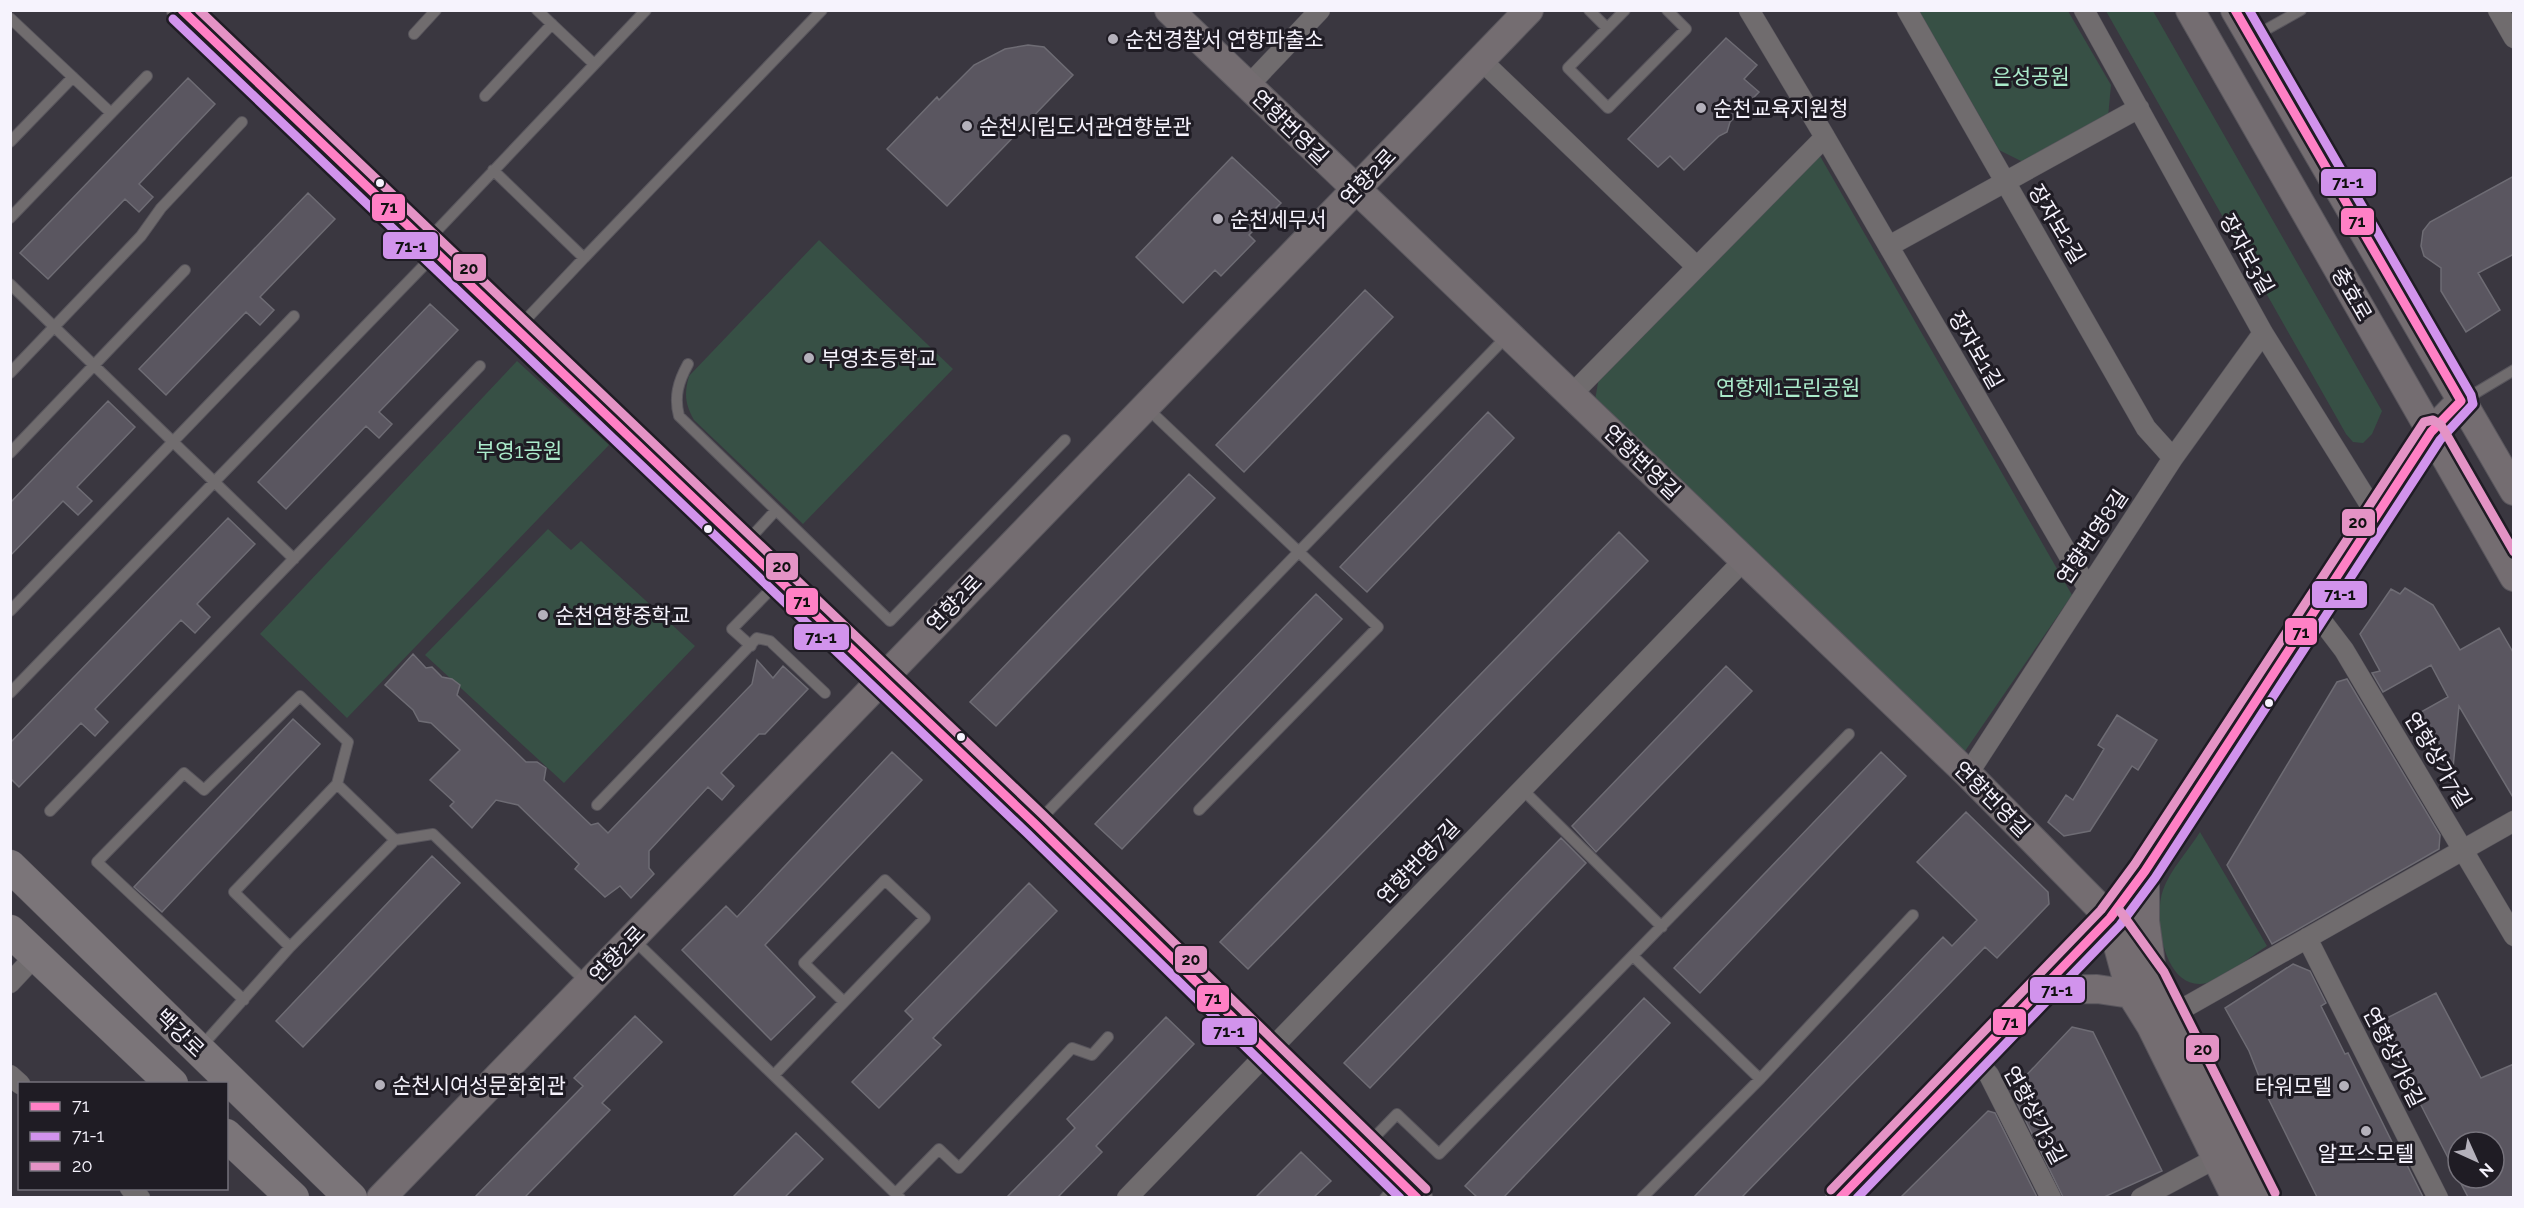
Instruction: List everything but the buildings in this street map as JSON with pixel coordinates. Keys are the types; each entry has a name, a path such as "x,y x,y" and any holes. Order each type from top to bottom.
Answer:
{"main road":[{"name":"백강로","path":"10,867 351,1197"},
{"name":"백강로","path":"10,931 171,1082"},
{"path":"228,1137 293,1197"}],"street":[{"path":"181,10 1035,824 1365,1146 1402,1192"},
{"name":"연향번영길","path":"1169,10 1355,190 1508,335 1573,393 1743,561 1968,774 2110,918 2228,1152 2264,1197"},
{"path":"1248,86 1320,10"},
{"name":"연향2로","path":"381,1197 1529,10"},
{"name":"장자보1길","path":"1749,10 2087,587"},
{"name":"장자보2길","path":"1907,10 2146,428 2173,458"},
{"name":"장자보3길","path":"2084,10 2263,333 2376,516"},
{"name":"충효로","path":"2190,10 2514,577"},
{"name":"충효로","path":"2235,10 2514,491"},
{"path":"2498,10 2514,38"},
{"path":"1481,60 1697,267"},
{"path":"1888,246 2139,108"},
{"path":"1573,393 1825,137"},
{"name":"연향번영8길","path":"1968,774 2087,587 2173,458 2263,333"},
{"path":"1840,1197 2110,918 2145,870 2431,432 2461,401"},
{"name":"연향번영7길","path":"1127,1197 1743,561"},
{"name":"연향상가7길","path":"2315,612 2344,650 2514,936"},
{"path":"2162,1020 2514,821"},
{"path":"2042,990 2142,985 2145,870"},
{"name":"연향상가8길","path":"2307,938 2438,1197"},
{"path":"10,983 36,956"},
{"name":"연향상가3길","path":"1974,1058 1989,1075 2051,1197"},
{"path":"2141,1197 2228,1152"},
{"name":"연향번영길","path":"2228,1152 2236,1197"}],"lane":[{"path":"414,34 436,10"},
{"path":"537,10 594,64"},
{"path":"10,693 215,481 431,247 493,170 646,10"},
{"path":"517,329 822,10"},
{"path":"1588,10 1607,28"},
{"path":"1625,10 1568,68 1608,108 1686,29 1667,10"},
{"path":"2251,38 2301,10"},
{"path":"10,18 111,113"},
{"path":"485,96 552,24"},
{"path":"10,218 147,76"},
{"path":"10,142 73,77"},
{"path":"10,373 141,236 161,208 242,122"},
{"path":"493,170 584,258"},
{"path":"10,453 185,270"},
{"path":"10,284 294,559"},
{"path":"10,611 294,316"},
{"path":"1035,824 1299,554 1508,335"},
{"path":"688,364 679,380 676,403 679,416 890,621 1065,440"},
{"path":"50,811 480,366"},
{"path":"2461,401 2514,370"},
{"path":"1146,407 1378,627 1199,810"},
{"path":"743,546 776,510"},
{"path":"751,646 732,629 779,581"},
{"path":"597,805 757,638 770,641 825,693"},
{"path":"244,1000 97,862 184,773 204,790 300,696 348,742 337,784 234,892 290,947"},
{"path":"1365,1146 1397,1114 1439,1154 1849,734"},
{"path":"337,784 395,840"},
{"path":"1522,789 1662,927"},
{"path":"198,1050 290,947 395,840 433,834 588,984"},
{"path":"774,1075 925,918 885,880 804,963 844,1002"},
{"path":"1642,1197 1760,1079 1913,915"},
{"path":"632,939 898,1195 939,1149 959,1167 1072,1048 1092,1055 1108,1037"},
{"path":"1634,956 1760,1079"}],"green space":[{"name":"은성공원","path":"1919,11 2068,11 2111,85 2108,117 2025,163 1999,150"},
{"path":"2106,11 2153,11 2382,411 2372,434 2363,443 2353,442 2346,434"},
{"name":"연향제1근린공원","path":"1814,154 1820,156 2072,595 1963,754 1595,400 1599,377"},
{"path":"819,240 953,369 803,524 694,420 687,404 686,388 689,376"},
{"name":"부영1공원","path":"517,361 609,445 347,718 260,634"},
{"path":"548,529 571,550 581,541 695,646 564,783 425,655"},
{"path":"2200,832 2267,946 2220,978 2197,984 2184,979 2174,969 2166,954 2162,937 2160,904 2166,883"}],"transit line":[{"name":"71","path":"182,10 1035,824 1417,1198"},
{"name":"20","path":"199,10 1043,815 1426,1189"},
{"name":"71","path":"1840,1198 2110,918 2145,871 2431,432 2461,401 2235,10"},
{"name":"71-1","path":"1857,1198 2120,925 2155,878 2440,440 2473,404 2471,395 2249,10"},
{"name":"71-1","path":"173,19 1027,833 1400,1198"},
{"name":"20","path":"1831,1190 2101,910 2135,864 2424,422 2433,420 2441,425 2514,552"},
{"name":"20","path":"2120,911 2164,972 2275,1193"}],"place":[{"name":"순천경찰서 연향파출소","path":"1113,39"},
{"name":"순천교육지원청","path":"1701,108"},
{"name":"순천시립도서관연향분관","path":"967,126"},
{"name":"순천세무서","path":"1218,219"},
{"name":"부영초등학교","path":"809,358"},
{"name":"순천연향중학교","path":"543,615"},
{"name":"순천시여성문화회관","path":"380,1085"},
{"name":"타워모텔","path":"2344,1086"},
{"name":"알프스모텔","path":"2366,1131"}]}
